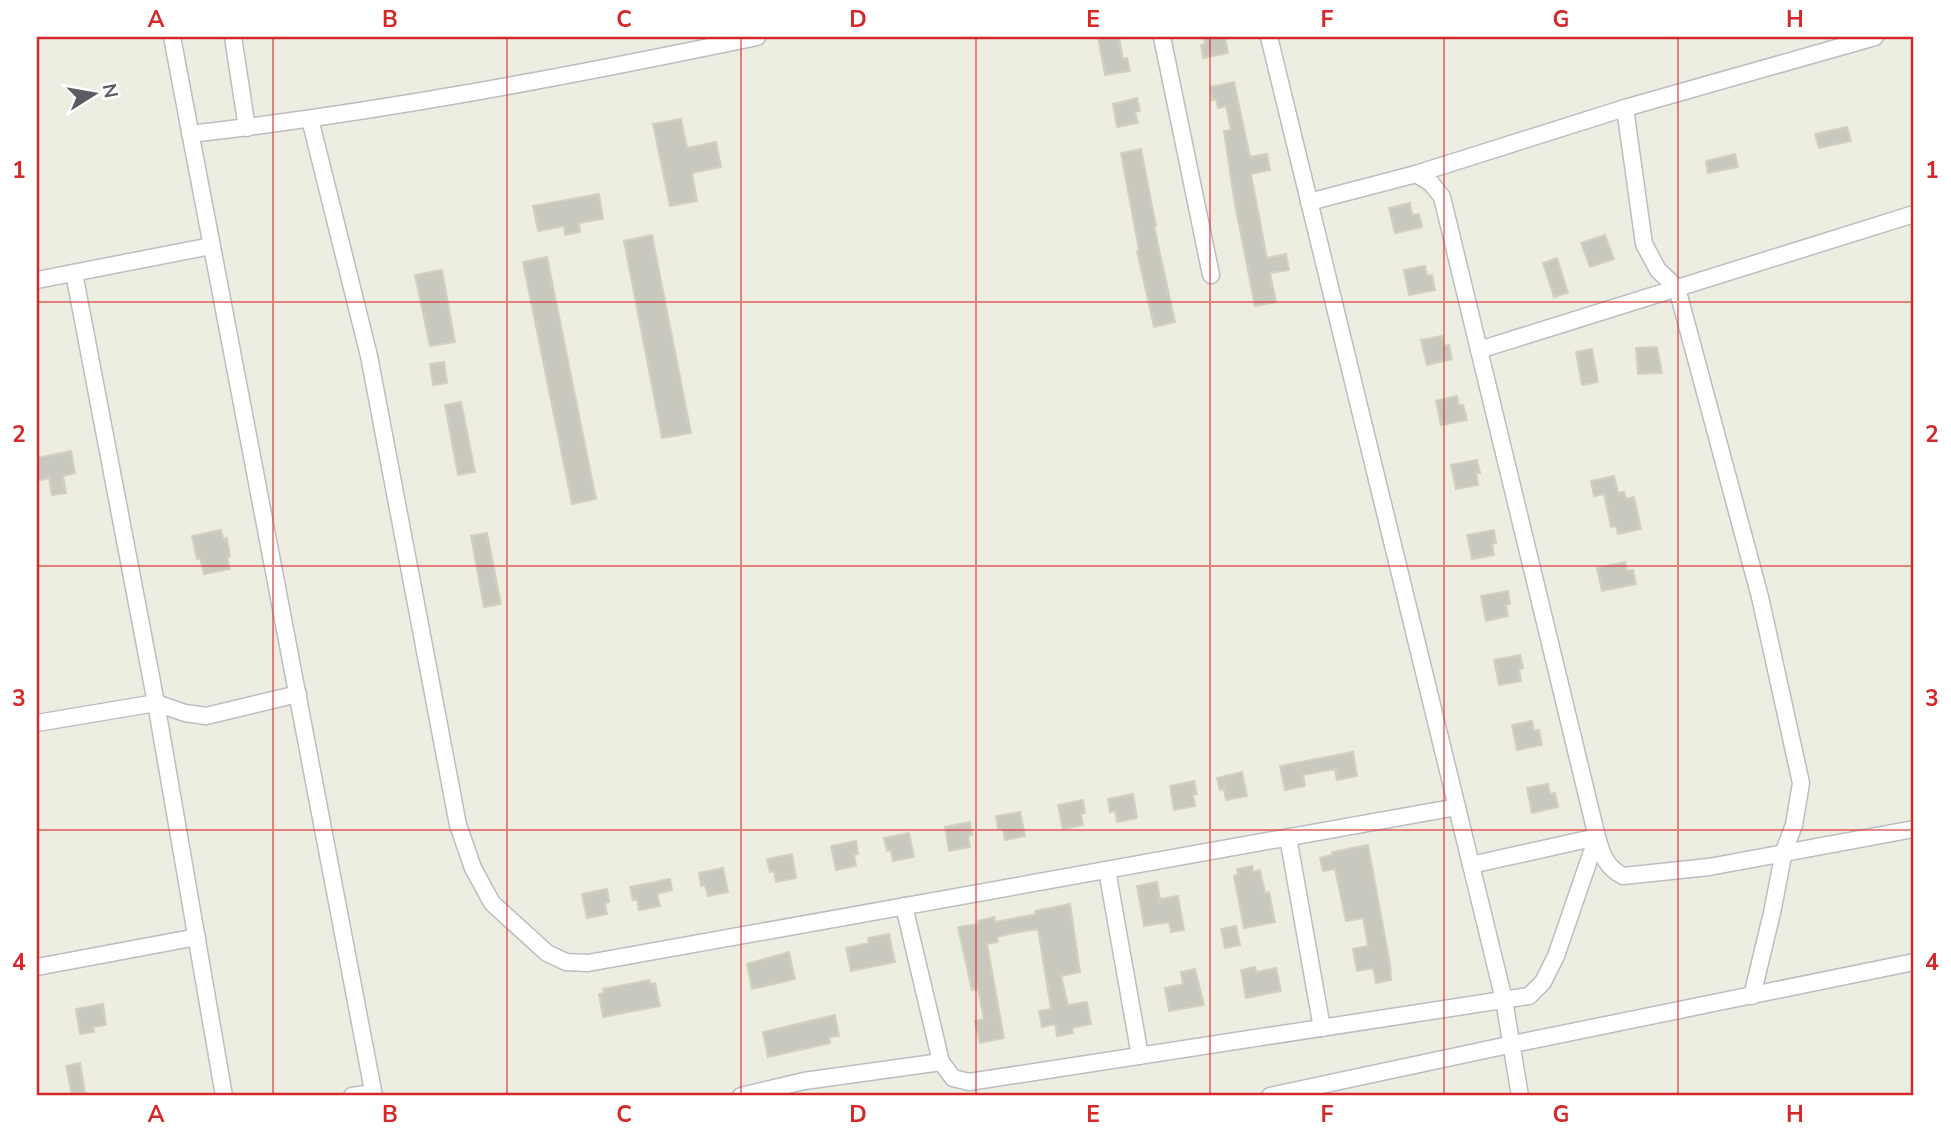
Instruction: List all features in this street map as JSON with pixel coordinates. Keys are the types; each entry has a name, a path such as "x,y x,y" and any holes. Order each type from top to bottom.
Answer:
{"street":[{"path":"172,37 373,1095 352,1096"},
{"path":"233,37 247,128"},
{"path":"190,134 310,119 613,67 758,37"},
{"path":"1162,37 1211,275"},
{"path":"1269,37 1504,1000 1520,1096"},
{"path":"1309,202 1416,174 1625,108 1875,37"},
{"path":"1625,108 1644,244 1658,270 1677,288 1760,597 1801,783 1794,825 1784,851 1752,996"},
{"path":"310,119 369,356 458,825 473,868 492,903 547,953 566,962 588,963 1457,807"},
{"path":"1416,174 1431,183 1442,197 1597,837 1603,858 1612,870 1623,876 1709,867 1914,828"},
{"path":"1479,350 1914,214"},
{"path":"37,280 211,246"},
{"path":"74,273 156,703 224,1096"},
{"path":"37,723 156,703 186,713 206,716 298,694"},
{"path":"1288,837 1322,1028"},
{"path":"904,906 941,1062 953,1078 969,1082 1529,996 1543,982 1556,956 1597,837"},
{"path":"1471,865 1597,837"},
{"path":"1107,870 1140,1056"},
{"path":"37,967 197,937"},
{"path":"1270,1096 1914,962"},
{"path":"741,1096 804,1082 941,1062"}],"building":[{"path":"1098,37 1119,37 1123,59 1127,58 1130,71 1105,75"},
{"path":"1204,37 1225,37 1228,53 1203,58 1201,45 1205,44"},
{"path":"1234,82 1250,157 1267,154 1270,170 1251,174 1267,258 1286,254 1289,270 1270,273 1276,302 1255,306 1224,131 1231,130 1226,106 1218,108 1216,99 1212,100 1210,87"},
{"path":"1137,98 1140,111 1135,112 1138,123 1117,127 1113,104"},
{"path":"681,119 687,148 716,142 721,167 692,173 697,201 670,206 653,124"},
{"path":"1847,127 1851,141 1819,148 1815,134"},
{"path":"1141,149 1175,322 1154,327 1137,251 1139,250 1121,153"},
{"path":"1735,154 1738,167 1708,173 1706,161"},
{"path":"599,194 603,219 579,223 580,232 565,235 564,226 538,231 533,206"},
{"path":"1410,203 1412,215 1419,214 1422,227 1395,233 1389,208"},
{"path":"652,235 691,433 662,438 624,241"},
{"path":"1605,235 1614,259 1590,267 1581,243"},
{"path":"547,257 596,499 572,504 523,262"},
{"path":"1557,258 1568,293 1554,297 1543,263"},
{"path":"1425,266 1427,276 1432,275 1435,290 1409,295 1404,270"},
{"path":"442,270 455,342 430,346 415,275"},
{"path":"1442,336 1444,346 1449,345 1452,359 1427,365 1421,340"},
{"path":"1657,347 1662,373 1638,374 1636,348"},
{"path":"1592,349 1598,382 1582,385 1576,352"},
{"path":"444,362 447,383 433,385 430,364"},
{"path":"1457,396 1467,420 1441,425 1436,401"},
{"path":"461,402 475,472 458,475 445,405"},
{"path":"71,451 75,473 63,476 66,493 52,495 49,478 37,481 37,458"},
{"path":"1477,460 1480,473 1476,473 1478,485 1456,489 1451,465"},
{"path":"1614,476 1618,493 1624,492 1626,499 1634,497 1641,529 1618,534 1616,526 1611,527 1604,494 1594,496 1591,481"},
{"path":"221,530 223,539 227,538 230,569 204,574 200,558 197,559 192,536"},
{"path":"1494,530 1494,555 1472,559 1467,535"},
{"path":"487,533 501,604 484,607 471,536"},
{"path":"1625,562 1627,571 1633,570 1636,584 1602,591 1597,568"},
{"path":"1508,591 1508,616 1486,621 1481,596"},
{"path":"1520,655 1523,668 1519,669 1521,681 1499,685 1494,660"},
{"path":"1532,721 1534,731 1539,730 1542,745 1517,750 1512,725"},
{"path":"1353,752 1357,776 1337,780 1335,769 1303,775 1305,786 1285,790 1280,766"},
{"path":"1242,772 1247,796 1226,800 1224,789 1220,790 1217,778"},
{"path":"1194,781 1197,794 1193,795 1195,806 1174,810 1170,786"},
{"path":"1548,784 1550,794 1555,793 1558,807 1532,813 1527,788"},
{"path":"1133,794 1137,818 1117,822 1115,811 1110,812 1108,799"},
{"path":"1083,800 1083,825 1063,829 1058,805"},
{"path":"1020,812 1025,836 1005,840 1003,829 998,829 996,816"},
{"path":"970,822 970,847 949,851 945,827"},
{"path":"909,833 914,857 893,861 891,850 887,851 884,838"},
{"path":"856,841 856,866 836,870 831,846"},
{"path":"1368,845 1391,970 1391,980 1376,983 1373,968 1357,971 1353,949 1368,946 1363,918 1346,921 1335,869 1323,871 1320,858 1332,855 1332,852"},
{"path":"792,854 796,878 776,882 774,871 770,872 767,859"},
{"path":"1252,866 1253,872 1260,870 1265,893 1269,892 1275,922 1244,928 1234,876 1238,875 1237,869"},
{"path":"723,868 728,892 708,896 705,885 701,886 699,873"},
{"path":"670,879 672,890 657,894 660,906 639,910 637,899 633,900 630,887"},
{"path":"1157,882 1160,899 1178,896 1184,930 1171,932 1169,922 1144,926 1137,886"},
{"path":"607,889 607,914 587,918 582,894"},
{"path":"1070,904 1080,972 1061,976 1068,1005 1087,1002 1091,1024 1072,1028 1073,1033 1057,1036 1055,1024 1042,1027 1039,1011 1051,1009 1038,929 997,937 998,942 987,944 1004,1038 980,1043 975,1021 984,1019 978,989 972,990 958,927 978,924 978,921 994,917 995,922 1036,914 1035,911"},
{"path":"1236,926 1240,945 1225,948 1221,929"},
{"path":"889,934 895,962 851,971 846,948 869,943 868,938"},
{"path":"789,952 795,979 752,989 747,964"},
{"path":"1255,967 1256,972 1276,968 1281,991 1246,998 1241,970"},
{"path":"1195,969 1204,1005 1169,1011 1165,988 1183,984 1181,972"},
{"path":"650,980 650,984 655,983 660,1006 603,1017 599,994 604,993 603,989"},
{"path":"103,1004 106,1025 93,1027 94,1032 80,1034 76,1009"},
{"path":"835,1015 839,1036 829,1037 830,1043 768,1057 763,1032"},
{"path":"80,1063 85,1092 72,1095 66,1066"}]}
